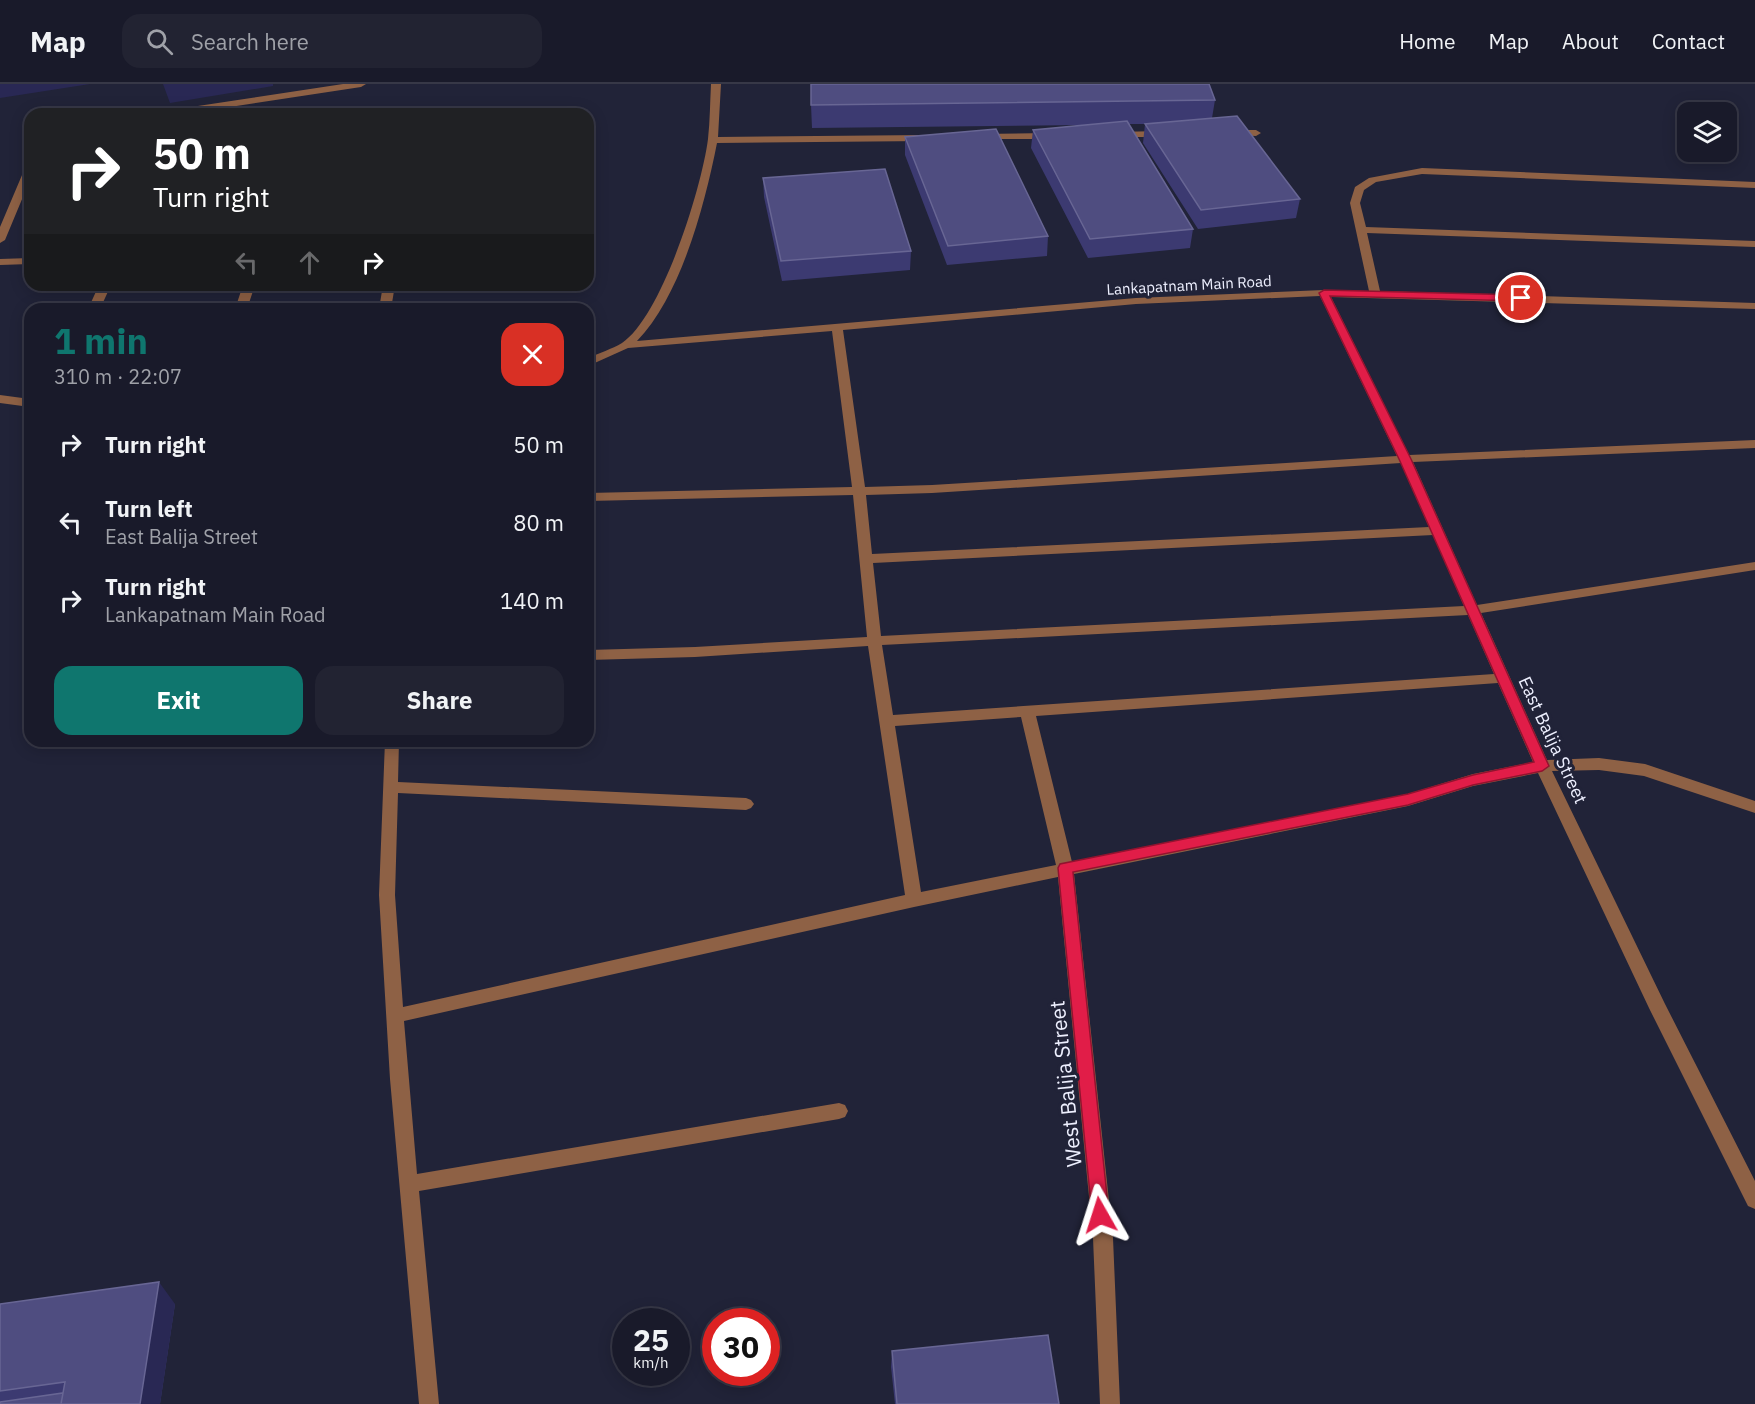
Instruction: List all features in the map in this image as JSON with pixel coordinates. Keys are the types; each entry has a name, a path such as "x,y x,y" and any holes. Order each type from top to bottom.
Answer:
{"street":[{"path":"204,108 361,84"},
{"path":"594,359 626,345 648,323 670,276 700,201 712,140 716,84"},
{"path":"1220,133 1256,133"},
{"path":"1100,135 1172,134"},
{"path":"968,137 1064,136"},
{"path":"712,140 932,138"},
{"path":"1375,294 1355,203 1359,189 1373,180 1422,171 1755,185"},
{"path":"0,240 24,193"},
{"path":"1361,230 1755,244"},
{"path":"0,262 24,261"},
{"name":"Lankapatnam Main Road","path":"626,345 1136,301 1324,293 1755,306"},
{"name":"East Balija Street","path":"1324,293 1405,459 1542,766 1658,1008 1755,1200"},
{"path":"837,327 859,491 874,641 914,900"},
{"path":"0,399 24,402"},
{"path":"594,497 859,491 1405,459 1755,444"},
{"path":"866,559 1437,531"},
{"path":"594,655 695,652 1473,610 1755,566"},
{"path":"886,721 1503,678"},
{"name":"West Balija Street","path":"1027,711 1065,868 1103,1238 1110,1404"},
{"path":"392,747 387,895 408,1184 429,1404"},
{"path":"395,1016 914,900 1408,800 1473,780 1542,766 1599,764 1645,770 1755,807"},
{"path":"391,788 746,804"},
{"path":"408,1184 839,1112"}],"building":[{"path":"811,84 1209,84 1215,100 811,105"},
{"path":"1237,116 1300,199 1201,210 1145,124"},
{"path":"1127,121 1193,229 1090,239 1033,130"},
{"path":"996,129 1048,236 948,246 905,137"},
{"path":"885,169 911,251 781,261 763,178"},
{"path":"159,1282 140,1404 61,1404 65,1382 0,1391 0,1304"},
{"path":"1048,1335 1059,1404 897,1404 892,1351"},
{"path":"63,1393 61,1404 0,1404 0,1402"}],"route":[{"path":"1100,1215 1065,868 1408,800 1473,780 1542,766 1405,459 1324,293 1521,298"}]}
